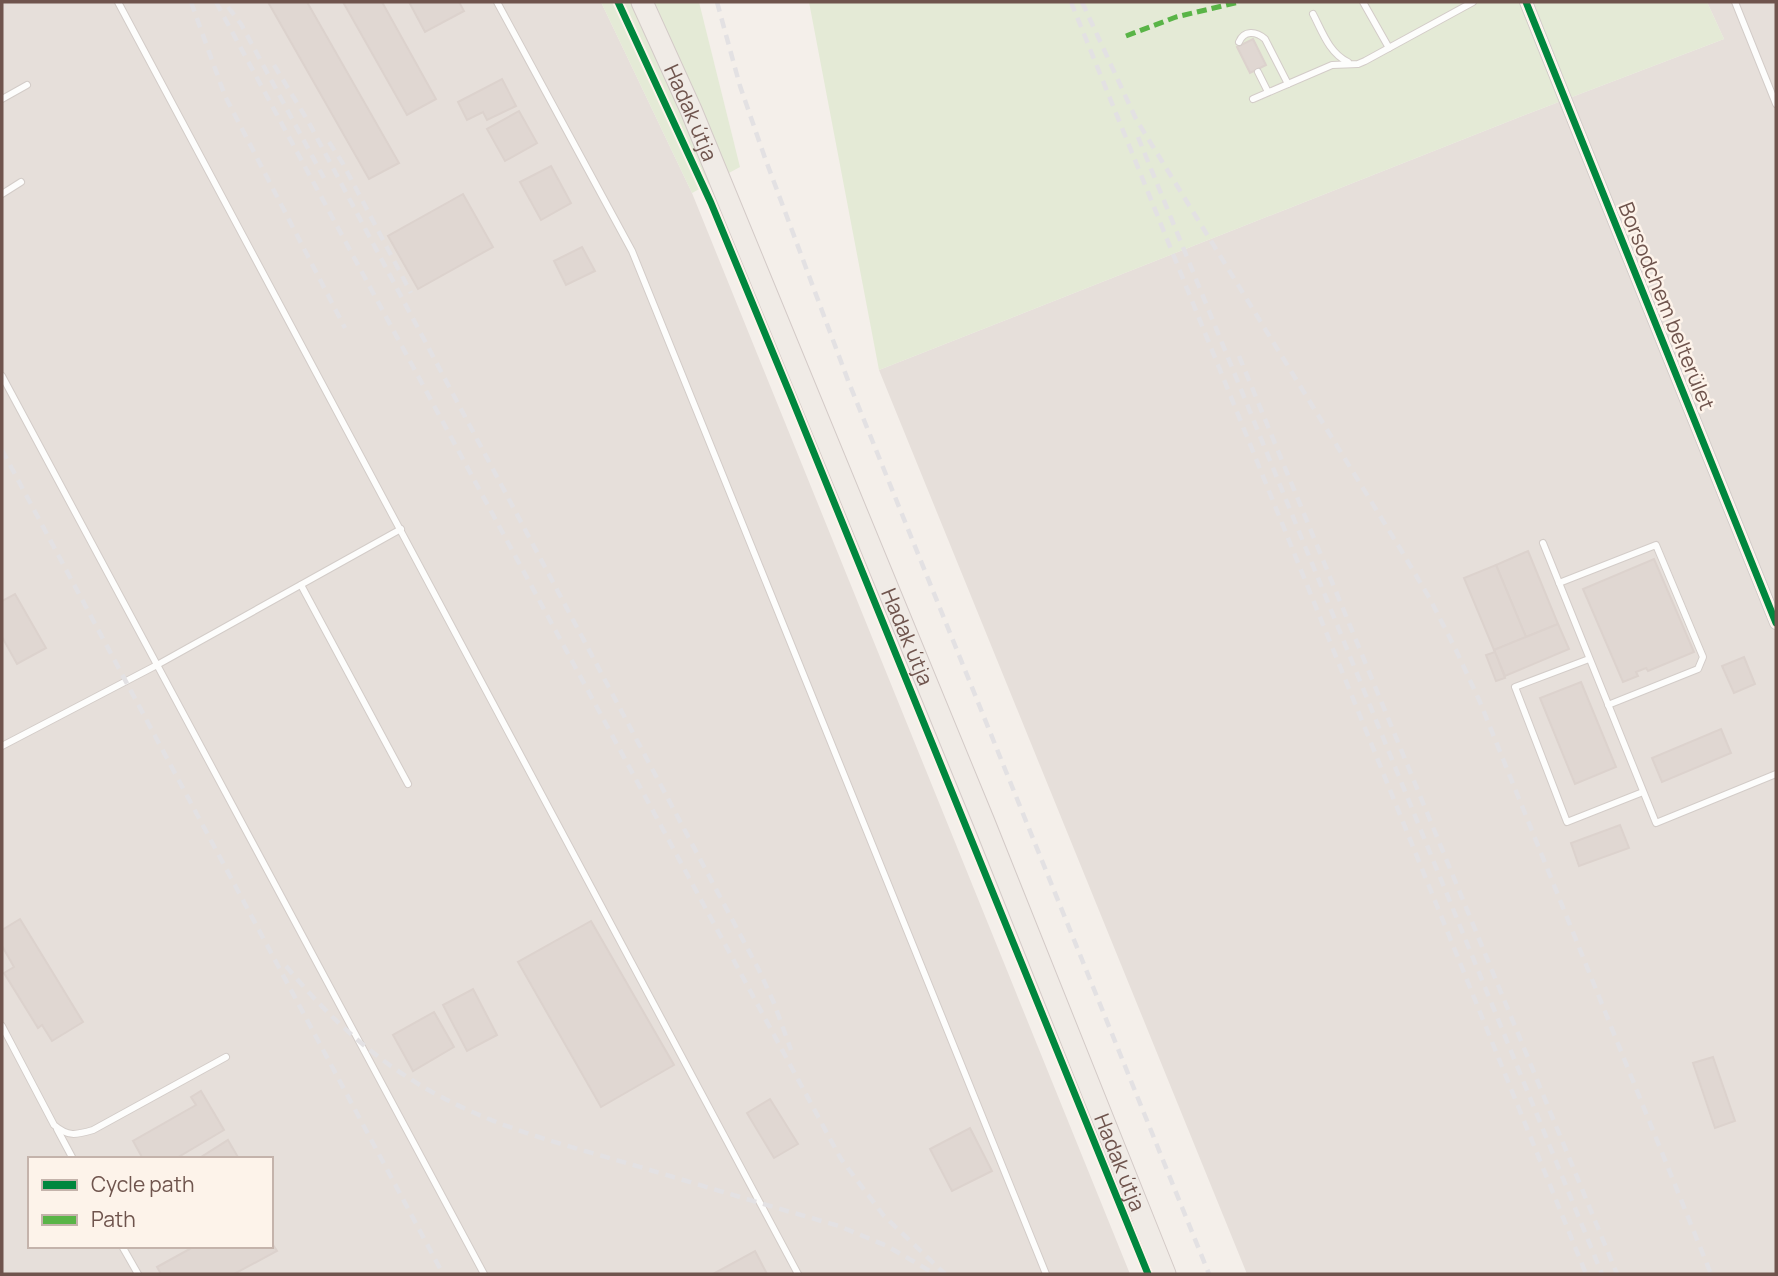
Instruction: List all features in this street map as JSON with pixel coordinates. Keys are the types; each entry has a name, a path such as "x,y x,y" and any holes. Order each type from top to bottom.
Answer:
{"main road":[{"name":"Hadak útja","path":"642,2 691,110 958,758 1165,1274"}],"street":[{"name":"Borsodchem belterület","path":"1525,2 1776,623"}],"lane":[{"path":"118,2 798,1274"},
{"path":"497,2 632,251 1046,1274"},
{"path":"1363,2 1389,48"},
{"path":"1253,99 1332,65 1358,64 1473,2"},
{"path":"1735,2 1776,104"},
{"path":"1313,13 1334,52 1339,58 1350,63"},
{"path":"1239,42 1243,35 1249,33 1262,36 1288,84"},
{"path":"1258,72 1268,92"},
{"path":"2,99 27,85"},
{"path":"2,194 21,182"},
{"path":"2,376 484,1274"},
{"path":"2,746 157,665 401,529"},
{"path":"1542,543 1656,823 1776,774"},
{"path":"1559,583 1656,545 1703,657 1698,669 1608,705"},
{"path":"301,585 408,784"},
{"path":"1589,659 1515,687 1567,822 1643,792"},
{"path":"2,1026 72,1157"},
{"path":"54,1125 62,1132 71,1134 93,1130 226,1057"},
{"path":"123,1248 135,1272"}],"shaded area":[{"path":"2,2 601,2 692,193 1130,1274 2,1274"},
{"path":"1707,2 1776,2 1776,1274 1247,1274 879,370 1724,39"}],"green space":[{"path":"601,2 699,2 740,167 692,193"},
{"path":"809,2 1707,2 1724,39 879,370"}],"building":[{"path":"268,2 307,2 399,163 369,179"},
{"path":"343,2 382,2 436,99 407,115"},
{"path":"409,2 459,2 464,11 425,32"},
{"path":"1253,39 1266,65 1250,73 1237,47"},
{"path":"502,79 516,106 487,120 483,112 467,120 458,102"},
{"path":"519,111 537,143 505,161 487,129"},
{"path":"551,166 571,203 541,220 520,182"},
{"path":"463,194 493,247 418,289 388,236"},
{"path":"582,247 595,271 566,285 554,261"},
{"path":"1528,551 1558,624 1526,637 1496,565"},
{"path":"1654,559 1694,652 1648,671 1646,668 1636,672 1638,676 1623,682 1583,589"},
{"path":"1496,565 1526,637 1494,650 1464,578"},
{"path":"15,594 46,648 17,664 2,637 2,601"},
{"path":"1558,624 1569,649 1505,676 1494,650"},
{"path":"1495,652 1505,678 1496,681 1486,655"},
{"path":"1744,657 1755,684 1734,693 1722,666"},
{"path":"1581,682 1616,767 1575,784 1540,698"},
{"path":"1721,729 1731,753 1662,782 1652,758"},
{"path":"1620,825 1629,848 1579,866 1571,843"},
{"path":"20,919 83,1022 52,1041 42,1025 38,1028 4,973 14,967 2,946 2,930"},
{"path":"591,921 674,1065 601,1107 518,962"},
{"path":"473,989 497,1035 467,1051 443,1005"},
{"path":"434,1012 454,1047 413,1071 393,1035"},
{"path":"1713,1057 1735,1121 1715,1128 1693,1063"},
{"path":"201,1091 224,1130 178,1157 142,1157 133,1141 196,1105 191,1097"},
{"path":"770,1099 798,1144 774,1158 747,1113"},
{"path":"970,1128 992,1171 952,1191 930,1149"},
{"path":"228,1140 238,1157 201,1157"},
{"path":"273,1245 277,1251 234,1274 161,1274 157,1267 191,1248 273,1248"},
{"path":"755,1251 767,1274 713,1274"}],"railway":[{"path":"191,2 225,96 345,328"},
{"path":"216,2 841,1159 884,1216 945,1274"},
{"path":"717,2 740,86 849,383 1209,1274"},
{"path":"1071,2 1586,1274"},
{"path":"1082,2 1136,119 1401,550 1456,650 1480,702 1711,1274"},
{"path":"228,7 241,24 324,178"},
{"path":"274,65 308,121 759,970 791,1050"},
{"path":"1138,137 1602,1274"},
{"path":"329,142 411,293"},
{"path":"1239,356 1617,1274"},
{"path":"2,450 443,1274"},
{"path":"286,966 305,989 368,1049 416,1082 468,1110 548,1140 839,1226 887,1246 935,1274"}],"marked path":[{"path":"1126,36 1176,17 1239,2"}],"cycle path":[{"path":"618,2 711,203 1148,1274"},
{"path":"1526,2 1776,623"}]}
